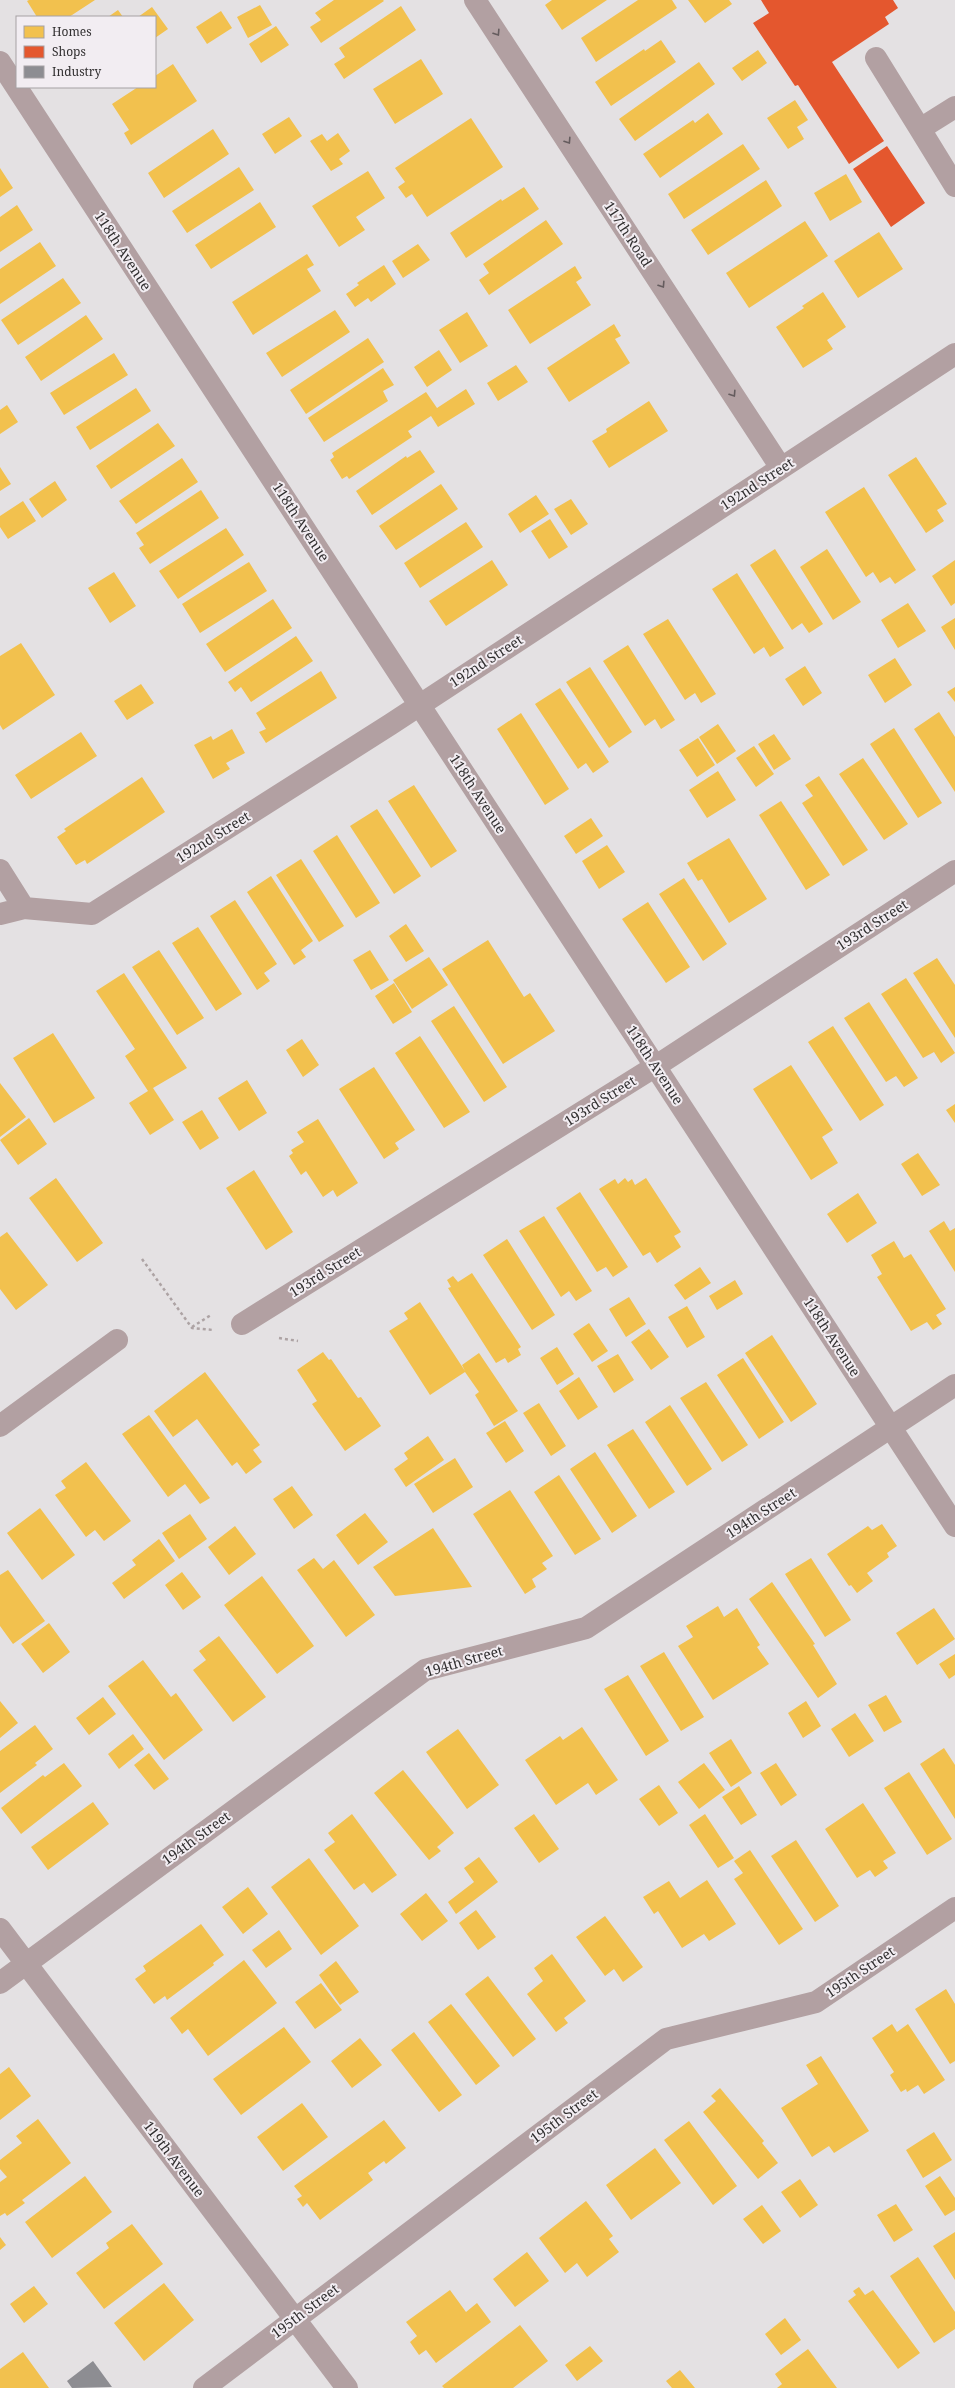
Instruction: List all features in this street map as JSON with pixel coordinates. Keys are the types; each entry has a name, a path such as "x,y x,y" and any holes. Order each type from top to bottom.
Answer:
{"street":[{"name":"117th Road","path":"475,0 781,468"},
{"path":"876,58 955,186"},
{"name":"118th Avenue","path":"0,62 16,86"},
{"name":"118th Avenue","path":"17,88 955,1526"},
{"path":"920,129 955,107"},
{"name":"192nd Street","path":"0,914 24,908 92,914 420,704 955,354"},
{"path":"0,870 24,908"},
{"name":"193rd Street","path":"242,1324 656,1066 952,879"},
{"path":"0,1426 117,1340"},
{"name":"194th Street","path":"0,1983 425,1670 586,1628 955,1385"},
{"name":"195th Street","path":"204,2388 666,2039 816,2002 955,1908"},
{"name":"119th Avenue","path":"0,1930 347,2388"}],"path":[{"path":"142,1259 192,1328"}],"building: Homes":[{"path":"95,0 71,16 36,16 27,1"},
{"path":"334,0 384,1 321,43 310,27 321,20 315,13"},
{"path":"552,0 607,0 562,30 545,5"},
{"path":"638,0 672,0 677,8 596,62 581,38"},
{"path":"688,0 729,0 732,4 705,23"},
{"path":"260,5 272,25 248,38 237,17"},
{"path":"401,6 416,30 344,79 334,64 345,57 339,48"},
{"path":"152,7 168,29 156,37 156,16 139,16"},
{"path":"118,10 122,16 109,16"},
{"path":"221,11 232,28 207,44 196,27"},
{"path":"276,26 289,45 261,63 249,44"},
{"path":"661,40 676,62 611,106 595,82 644,49 645,51"},
{"path":"758,50 767,63 742,81 732,68"},
{"path":"421,59 443,94 395,124 373,89"},
{"path":"699,62 715,84 635,141 619,119"},
{"path":"173,64 197,101 131,145 124,133 129,130 112,104 136,88 156,88 156,75"},
{"path":"795,100 808,120 797,127 804,139 788,149 767,118"},
{"path":"708,113 723,134 660,178 643,154 693,120 695,123"},
{"path":"289,117 302,136 275,154 262,134"},
{"path":"471,118 503,167 427,217 412,194 406,198 398,187 405,182 395,168"},
{"path":"213,129 229,154 164,198 148,173"},
{"path":"338,133 350,151 339,159 343,164 331,171 310,141 322,134 327,141"},
{"path":"743,144 760,169 684,219 668,194"},
{"path":"239,167 254,190 187,233 172,211"},
{"path":"0,168 13,188 0,197"},
{"path":"368,171 385,198 356,217 365,230 339,247 312,206"},
{"path":"846,174 862,202 830,221 814,193"},
{"path":"766,180 782,206 708,255 691,230"},
{"path":"524,187 539,209 466,258 450,233 501,199 502,201"},
{"path":"260,202 276,227 211,269 195,245"},
{"path":"17,205 33,230 0,252 0,217"},
{"path":"546,220 563,244 489,295 479,280 489,273 483,264"},
{"path":"805,221 828,256 749,308 726,273"},
{"path":"879,232 903,269 858,298 834,261"},
{"path":"40,242 56,266 0,304 0,269"},
{"path":"418,244 430,260 403,278 392,261"},
{"path":"307,254 314,265 307,269 321,291 253,335 232,302"},
{"path":"384,265 396,284 371,302 368,298 355,307 346,294 359,285 357,283"},
{"path":"575,266 582,278 576,282 591,305 530,344 508,310"},
{"path":"63,278 81,303 18,345 1,320"},
{"path":"823,292 846,327 827,340 833,349 803,368 776,327 804,308 802,306"},
{"path":"335,310 350,332 282,377 266,353"},
{"path":"467,312 488,346 460,363 439,330"},
{"path":"86,315 103,339 41,381 25,357"},
{"path":"614,324 621,336 615,339 630,363 569,402 547,368"},
{"path":"368,338 384,362 306,414 290,390"},
{"path":"439,350 452,370 427,387 414,367"},
{"path":"114,353 128,375 64,415 50,393"},
{"path":"516,365 528,382 498,401 487,383"},
{"path":"383,368 394,385 383,391 388,401 324,442 308,418"},
{"path":"136,388 151,411 90,450 76,427"},
{"path":"466,389 475,404 438,427 431,416 408,431 412,437 349,479 347,476 342,479 330,460 334,457 332,453 426,392 437,408"},
{"path":"649,401 668,431 609,468 592,441 607,432 606,429"},
{"path":"7,405 18,422 0,434 0,410"},
{"path":"158,423 175,446 111,489 96,466"},
{"path":"420,450 435,472 372,515 356,491 406,456 407,458"},
{"path":"916,457 947,504 937,510 944,521 926,533 888,475"},
{"path":"182,458 198,482 136,524 119,501"},
{"path":"0,467 11,484 0,491"},
{"path":"55,481 67,500 42,518 29,499"},
{"path":"441,484 458,509 396,550 379,526"},
{"path":"864,487 916,570 895,584 890,577 880,583 873,572 866,577 825,512"},
{"path":"201,490 219,518 150,564 139,548 144,545 136,533"},
{"path":"536,495 549,514 520,533 508,514"},
{"path":"571,499 588,524 571,535 554,509"},
{"path":"23,501 36,521 8,539 0,527 0,516"},
{"path":"550,519 568,547 549,559 531,531"},
{"path":"466,522 483,547 420,588 404,563"},
{"path":"226,528 244,555 178,599 159,571"},
{"path":"775,549 823,624 809,633 802,623 792,630 750,565"},
{"path":"827,549 861,602 833,620 800,567"},
{"path":"492,560 508,585 446,626 429,601"},
{"path":"955,560 955,603 951,606 932,576"},
{"path":"249,562 267,591 200,633 182,604"},
{"path":"114,572 136,606 110,623 88,588"},
{"path":"737,573 784,648 770,657 764,647 754,654 712,589"},
{"path":"273,599 292,628 225,672 206,644"},
{"path":"908,603 926,631 898,648 881,620"},
{"path":"955,618 955,650 941,627"},
{"path":"668,619 716,694 701,703 695,693 685,700 643,634"},
{"path":"296,636 313,661 251,702 241,687 235,692 228,682"},
{"path":"21,643 55,695 3,730 0,725 0,656"},
{"path":"628,645 675,720 661,729 655,719 645,726 603,661"},
{"path":"895,658 912,685 885,703 868,675"},
{"path":"805,666 822,693 803,706 785,679"},
{"path":"590,667 632,732 609,748 566,682"},
{"path":"321,671 337,698 266,743 259,732 266,729 256,713"},
{"path":"141,684 154,703 127,720 114,701"},
{"path":"955,687 955,702 947,692"},
{"path":"560,688 609,762 593,773 586,763 578,769 535,704"},
{"path":"939,712 955,737 955,792 914,729"},
{"path":"521,713 569,789 545,805 497,729"},
{"path":"718,724 736,751 717,764 699,737"},
{"path":"894,728 942,803 918,818 870,744"},
{"path":"232,729 245,753 226,763 230,769 213,779 194,745 211,736 213,740"},
{"path":"81,732 97,756 31,799 15,775"},
{"path":"774,734 791,759 774,770 758,744"},
{"path":"698,738 715,765 697,777 679,750"},
{"path":"754,746 774,774 756,787 736,758"},
{"path":"863,758 908,824 884,840 839,774"},
{"path":"718,771 736,800 707,818 689,790"},
{"path":"819,776 868,850 843,866 802,803 813,796 805,785"},
{"path":"142,777 165,812 87,864 85,860 76,865 57,837 66,831 64,829"},
{"path":"414,785 457,851 431,868 388,801"},
{"path":"781,801 830,875 806,890 759,815"},
{"path":"377,809 421,876 394,894 350,826"},
{"path":"591,818 603,836 576,854 564,836"},
{"path":"337,835 380,903 356,918 313,851"},
{"path":"729,838 767,899 729,923 702,879 698,881 687,863"},
{"path":"607,845 625,872 599,889 582,861"},
{"path":"301,859 344,926 319,942 276,875"},
{"path":"271,876 313,941 301,950 306,957 294,965 247,892"},
{"path":"684,878 727,944 703,961 659,894"},
{"path":"235,900 277,964 264,973 270,981 257,990 210,916"},
{"path":"648,902 690,967 666,983 622,919"},
{"path":"406,924 424,951 406,962 389,936"},
{"path":"198,927 242,994 216,1011 172,943"},
{"path":"488,940 524,997 530,993 555,1031 503,1064 442,969"},
{"path":"159,950 204,1018 177,1035 132,967"},
{"path":"370,950 389,980 371,990 353,960"},
{"path":"429,957 448,985 412,1009 393,980"},
{"path":"937,958 955,985 955,1038 913,973"},
{"path":"124,973 187,1068 153,1088 174,1120 150,1135 129,1103 148,1091 125,1056 135,1049 96,991"},
{"path":"906,978 955,1053 941,1063 934,1052 923,1058 881,994"},
{"path":"394,983 412,1012 393,1024 375,996"},
{"path":"869,1002 918,1078 904,1087 896,1076 886,1082 844,1018"},
{"path":"454,1006 507,1087 484,1102 431,1021"},
{"path":"833,1026 884,1105 860,1121 808,1042"},
{"path":"53,1033 95,1098 54,1123 13,1058"},
{"path":"420,1036 470,1112 444,1128 395,1053"},
{"path":"302,1039 319,1065 303,1077 286,1050"},
{"path":"791,1065 833,1130 822,1137 838,1163 811,1180 753,1089"},
{"path":"374,1067 415,1130 395,1143 399,1149 384,1159 339,1089"},
{"path":"247,1080 267,1113 239,1131 218,1098"},
{"path":"0,1083 26,1117 0,1137"},
{"path":"955,1104 955,1123 946,1110"},
{"path":"202,1110 219,1138 200,1150 182,1122"},
{"path":"29,1118 47,1144 18,1165 0,1140"},
{"path":"318,1119 358,1183 337,1197 333,1190 323,1197 306,1171 301,1175 289,1156 293,1153 291,1150 304,1142 297,1132"},
{"path":"918,1153 940,1185 922,1196 901,1164"},
{"path":"254,1170 293,1232 266,1250 226,1188"},
{"path":"56,1178 103,1243 77,1262 29,1198"},
{"path":"625,1178 628,1182 632,1179 635,1185 646,1178 681,1232 674,1236 681,1247 657,1263 650,1252 643,1256 599,1189 615,1179 618,1184"},
{"path":"580,1192 628,1267 613,1277 606,1267 597,1272 556,1208"},
{"path":"858,1193 877,1223 847,1243 827,1214"},
{"path":"544,1216 592,1291 576,1301 569,1291 561,1297 519,1231"},
{"path":"944,1221 950,1231 955,1228 955,1272 929,1231"},
{"path":"7,1232 48,1285 16,1310 0,1289 0,1237"},
{"path":"507,1239 555,1315 532,1330 483,1255"},
{"path":"894,1241 904,1258 911,1254 946,1309 936,1315 942,1324 933,1330 927,1322 911,1331 877,1277 882,1274 871,1255"},
{"path":"700,1267 711,1283 685,1300 674,1285"},
{"path":"472,1273 521,1347 518,1349 521,1355 508,1363 505,1358 496,1363 448,1288 451,1287 447,1280 453,1276 458,1282"},
{"path":"735,1280 743,1294 717,1310 709,1296"},
{"path":"629,1297 646,1324 626,1337 609,1309"},
{"path":"420,1302 465,1371 462,1365 479,1353 518,1411 494,1426 475,1395 479,1392 465,1372 430,1395 389,1331 408,1319 404,1313"},
{"path":"687,1306 705,1337 687,1348 668,1317"},
{"path":"589,1323 608,1351 592,1362 573,1334"},
{"path":"649,1329 669,1357 651,1370 631,1342"},
{"path":"772,1335 817,1404 791,1422 745,1353"},
{"path":"557,1347 574,1374 557,1385 540,1358"},
{"path":"323,1352 329,1360 331,1359 358,1398 361,1397 381,1426 345,1451 312,1404 317,1401 297,1370"},
{"path":"618,1354 634,1380 614,1393 597,1366"},
{"path":"743,1358 784,1422 759,1439 717,1375"},
{"path":"205,1372 260,1445 253,1450 262,1462 246,1474 237,1462 232,1466 197,1419 173,1437 154,1411"},
{"path":"579,1377 598,1407 578,1420 559,1391"},
{"path":"706,1382 748,1445 722,1462 680,1398"},
{"path":"539,1403 566,1446 551,1456 523,1413"},
{"path":"670,1405 712,1469 687,1486 645,1422"},
{"path":"149,1415 210,1498 200,1504 185,1484 168,1497 122,1434"},
{"path":"505,1421 524,1451 506,1463 486,1433"},
{"path":"633,1429 675,1492 649,1509 607,1445"},
{"path":"428,1436 444,1460 406,1487 394,1469 408,1459 404,1453"},
{"path":"595,1452 637,1516 612,1533 570,1469"},
{"path":"455,1458 473,1487 433,1513 414,1484"},
{"path":"86,1462 131,1521 104,1541 95,1530 86,1537 55,1495 66,1488 61,1481"},
{"path":"559,1475 601,1539 575,1555 534,1492"},
{"path":"292,1486 313,1515 294,1529 273,1499"},
{"path":"510,1490 553,1556 542,1563 547,1569 532,1579 536,1587 525,1594 473,1514"},
{"path":"40,1508 75,1555 42,1580 7,1533"},
{"path":"365,1513 388,1542 358,1565 336,1535"},
{"path":"190,1514 207,1539 179,1559 162,1533"},
{"path":"882,1524 897,1546 887,1553 889,1557 867,1573 873,1581 857,1593 851,1585 849,1586 827,1554 868,1526 872,1530"},
{"path":"235,1526 256,1554 229,1575 208,1547"},
{"path":"433,1528 472,1587 395,1596 373,1567"},
{"path":"159,1539 175,1561 124,1599 112,1583 136,1565 132,1560"},
{"path":"314,1558 323,1569 334,1560 375,1615 346,1637 297,1570"},
{"path":"811,1558 851,1620 825,1637 785,1574"},
{"path":"8,1570 45,1621 13,1644 0,1626 0,1575"},
{"path":"182,1572 201,1597 183,1610 165,1585"},
{"path":"262,1576 314,1646 277,1674 224,1605"},
{"path":"772,1582 815,1644 813,1645 837,1684 818,1698 749,1599"},
{"path":"718,1606 724,1617 737,1608 760,1645 757,1647 769,1664 713,1700 678,1646 693,1637 686,1626"},
{"path":"934,1608 955,1639 917,1665 896,1633"},
{"path":"49,1623 70,1652 43,1673 21,1644"},
{"path":"219,1636 266,1697 233,1722 193,1670 206,1660 199,1651"},
{"path":"664,1652 704,1717 681,1731 640,1666"},
{"path":"955,1654 955,1675 949,1679 939,1664"},
{"path":"143,1660 171,1697 176,1693 203,1730 164,1760 108,1686"},
{"path":"628,1675 669,1741 646,1756 604,1689"},
{"path":"886,1695 902,1722 884,1732 868,1705"},
{"path":"103,1697 116,1714 89,1735 76,1718"},
{"path":"0,1701 18,1723 0,1738"},
{"path":"806,1701 821,1726 803,1738 788,1713"},
{"path":"855,1713 874,1741 849,1757 831,1729"},
{"path":"35,1725 53,1749 35,1763 37,1765 0,1793 0,1751"},
{"path":"582,1727 618,1780 596,1795 588,1783 556,1805 525,1760 560,1736 563,1740"},
{"path":"458,1729 499,1785 467,1809 426,1752"},
{"path":"133,1734 144,1749 119,1769 108,1754"},
{"path":"731,1739 752,1773 731,1787 709,1753"},
{"path":"944,1748 955,1765 955,1819 920,1764"},
{"path":"149,1753 169,1779 154,1790 134,1765"},
{"path":"64,1763 82,1786 21,1834 1,1808 43,1775 45,1777"},
{"path":"704,1763 725,1790 699,1809 678,1782"},
{"path":"776,1763 797,1795 781,1806 760,1773"},
{"path":"403,1770 454,1833 437,1847 441,1851 429,1860 374,1793"},
{"path":"909,1772 952,1839 927,1855 884,1788"},
{"path":"659,1785 678,1813 659,1826 639,1799"},
{"path":"739,1786 757,1815 741,1825 722,1797"},
{"path":"93,1802 109,1824 48,1870 31,1847"},
{"path":"863,1803 896,1853 883,1861 888,1868 875,1877 870,1870 857,1878 825,1829"},
{"path":"352,1814 397,1875 372,1893 364,1883 354,1890 324,1850 335,1842 328,1833"},
{"path":"534,1814 559,1849 539,1863 514,1828"},
{"path":"705,1814 734,1858 718,1868 689,1825"},
{"path":"796,1840 839,1906 815,1922 771,1856"},
{"path":"750,1850 803,1929 779,1945 734,1879 743,1873 734,1861"},
{"path":"479,1857 498,1882 456,1914 448,1902 474,1882 464,1868"},
{"path":"309,1858 359,1926 321,1955 271,1887"},
{"path":"707,1880 736,1924 709,1941 704,1934 682,1948 658,1911 654,1914 643,1897 669,1881 680,1898"},
{"path":"248,1887 268,1914 243,1934 222,1907"},
{"path":"426,1893 448,1921 422,1941 400,1914"},
{"path":"476,1910 496,1937 478,1950 459,1923"},
{"path":"605,1916 643,1967 623,1982 614,1969 605,1976 576,1937"},
{"path":"201,1924 224,1955 213,1963 214,1965 167,2000 165,1996 154,2004 135,1979 146,1971 143,1966"},
{"path":"279,1930 292,1949 266,1968 252,1950"},
{"path":"552,1954 586,2001 564,2018 568,2023 556,2032 527,1994 543,1981 534,1968"},
{"path":"244,1960 277,2003 208,2056 188,2029 182,2034 170,2018"},
{"path":"336,1961 359,1992 340,2005 319,1975"},
{"path":"488,1976 536,2039 513,2057 465,1994"},
{"path":"321,1983 342,2010 315,2029 295,2002"},
{"path":"946,1989 955,2004 955,2061 950,2064 915,2009"},
{"path":"451,2004 500,2066 476,2085 428,2022"},
{"path":"892,2024 897,2032 908,2024 945,2080 924,2094 918,2085 907,2092 906,2089 901,2092 890,2075 894,2072 872,2038"},
{"path":"284,2027 311,2062 241,2115 213,2079"},
{"path":"414,2032 462,2095 439,2112 391,2050"},
{"path":"360,2038 382,2065 352,2088 331,2061"},
{"path":"821,2056 869,2131 834,2153 829,2146 812,2157 781,2108 818,2084 806,2065"},
{"path":"9,2067 31,2096 0,2120 0,2074"},
{"path":"720,2088 764,2141 762,2143 778,2163 758,2179 703,2112 716,2101 711,2096"},
{"path":"302,2103 328,2137 283,2171 257,2137"},
{"path":"38,2119 71,2163 22,2200 25,2203 7,2216 5,2213 0,2216 0,2182 7,2177 0,2169 0,2160 22,2143 16,2136"},
{"path":"384,2120 406,2148 386,2164 384,2161 368,2173 373,2180 320,2220 307,2203 303,2207 297,2199 302,2196 294,2186"},
{"path":"689,2121 737,2186 713,2205 664,2140"},
{"path":"934,2132 952,2160 923,2178 906,2150"},
{"path":"655,2148 681,2183 631,2220 606,2185"},
{"path":"85,2176 112,2212 52,2258 25,2222"},
{"path":"940,2176 955,2198 955,2210 945,2216 925,2186"},
{"path":"800,2179 818,2205 800,2218 781,2192"},
{"path":"586,2201 613,2236 609,2239 619,2252 587,2277 577,2263 565,2273 539,2238"},
{"path":"896,2204 913,2230 894,2242 877,2215"},
{"path":"762,2205 781,2231 763,2244 743,2219"},
{"path":"132,2224 163,2264 104,2309 76,2273 109,2248 106,2243"},
{"path":"955,2232 955,2280 933,2246"},
{"path":"0,2237 6,2245 0,2250"},
{"path":"527,2252 549,2281 515,2307 493,2279"},
{"path":"918,2257 955,2312 955,2329 934,2343 890,2276"},
{"path":"164,2283 194,2320 144,2361 114,2323"},
{"path":"34,2286 48,2304 24,2323 10,2304"},
{"path":"859,2287 865,2295 873,2290 920,2353 898,2369 848,2301 856,2295 853,2291"},
{"path":"450,2290 466,2312 477,2303 491,2322 436,2363 426,2350 419,2355 410,2342 417,2336 406,2322"},
{"path":"785,2318 801,2340 781,2355 765,2334"},
{"path":"520,2325 548,2361 513,2388 444,2388 442,2386"},
{"path":"590,2346 603,2361 577,2381 565,2365"},
{"path":"808,2349 837,2388 777,2388 782,2384 775,2374"},
{"path":"23,2352 49,2388 0,2388 0,2369"},
{"path":"680,2370 695,2388 672,2388 666,2381"}],"building: Shops":[{"path":"761,0 893,0 898,8 885,17 889,24 832,62 884,141 849,164 798,85 795,86 753,23 769,13"},
{"path":"887,146 925,203 891,227 853,169"}],"building: Industry":[{"path":"93,2361 112,2387 72,2388 67,2381"}]}
